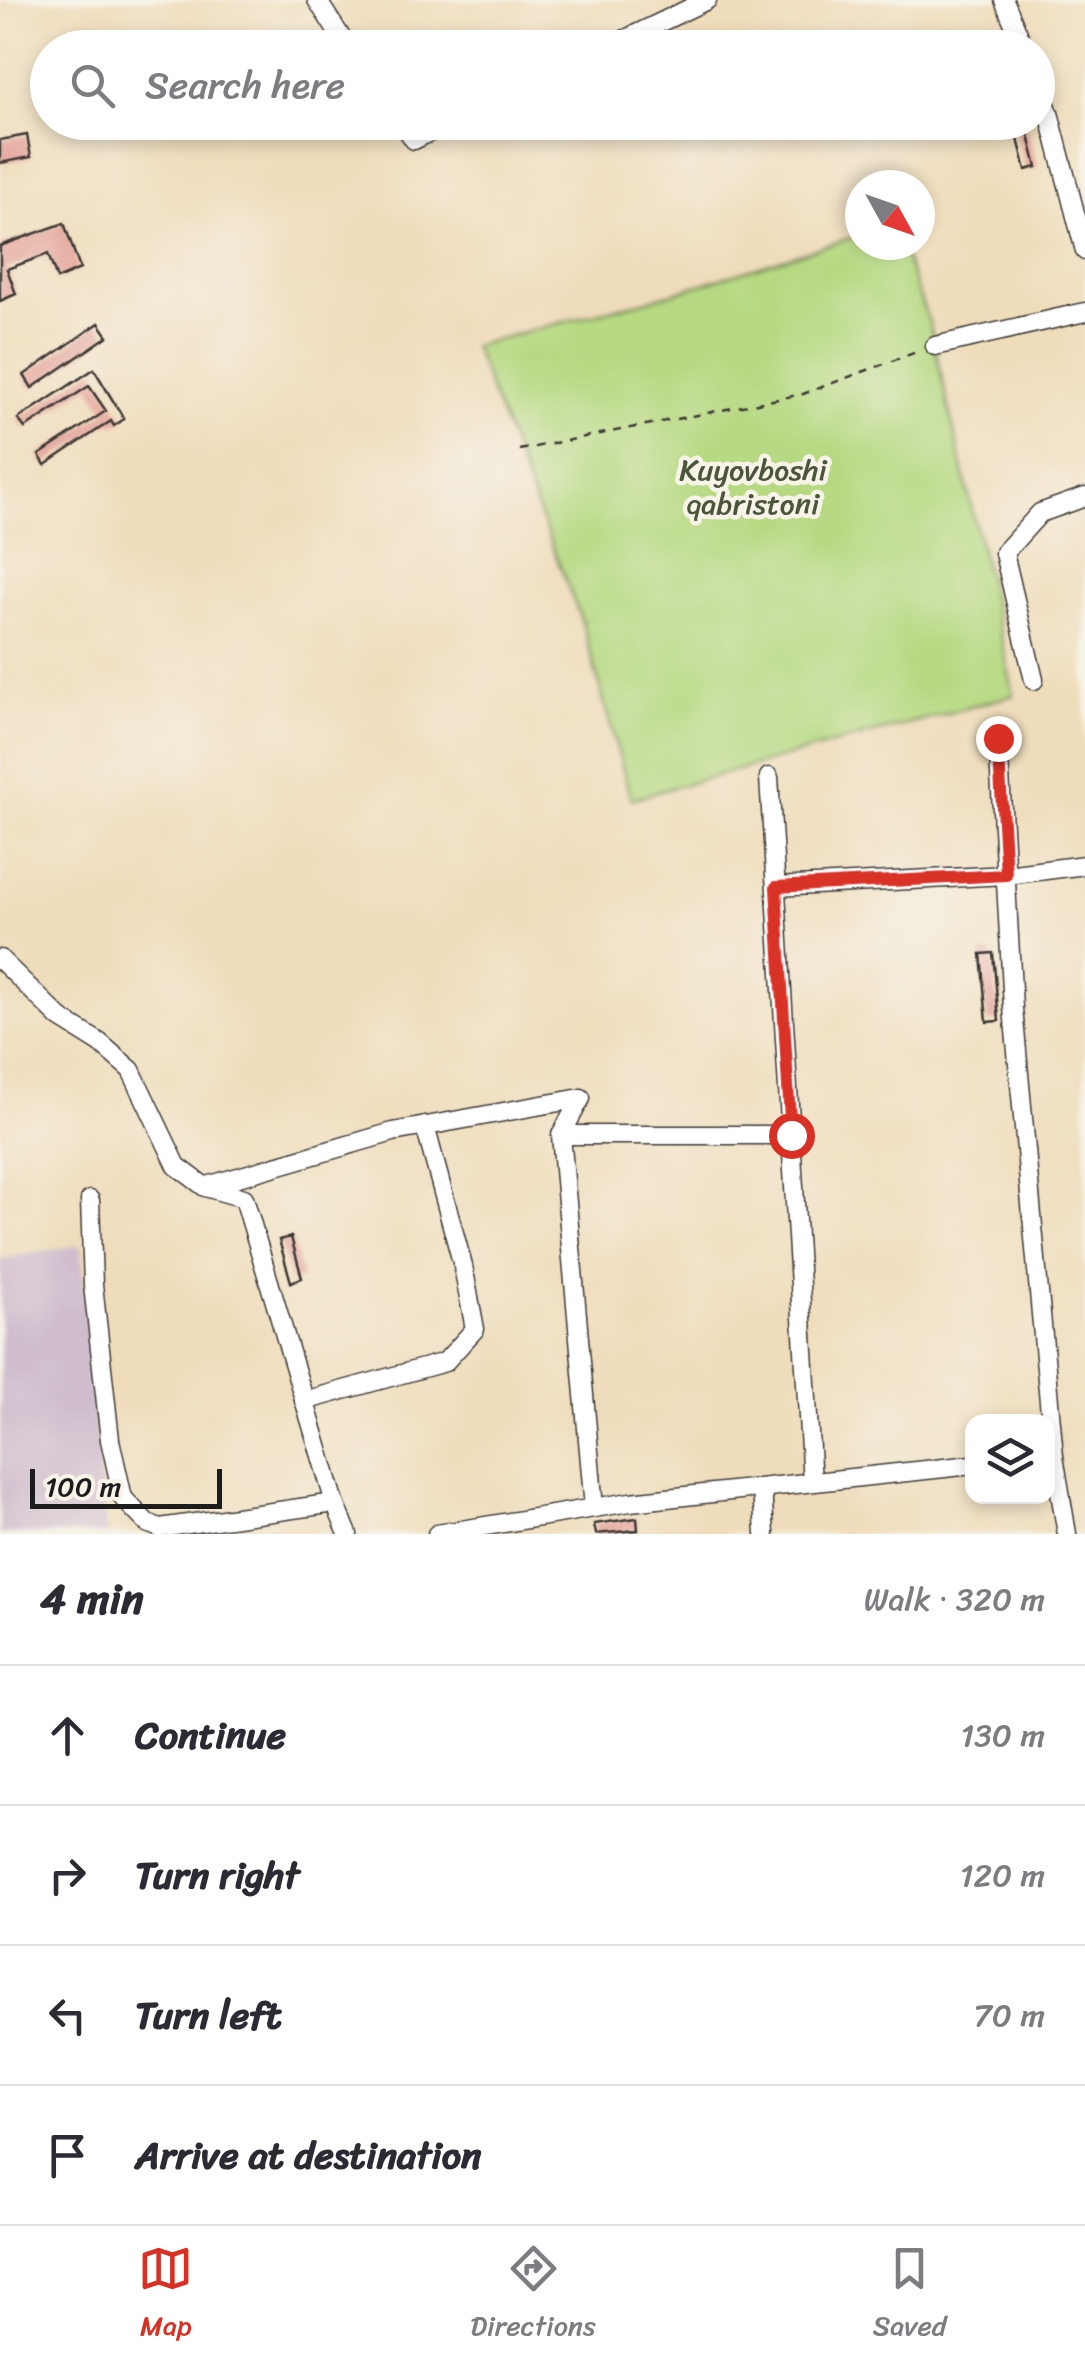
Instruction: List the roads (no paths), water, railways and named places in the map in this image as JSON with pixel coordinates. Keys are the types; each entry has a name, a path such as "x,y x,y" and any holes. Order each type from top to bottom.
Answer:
{"street":[{"path":"317,0 336,30"},
{"path":"644,30 707,0"},
{"path":"1004,0 1016,30"},
{"path":"1055,136 1085,251"},
{"path":"935,346 1085,312"},
{"path":"1034,680 1004,554 1040,514 1085,496"},
{"path":"998,738 1012,1008 1047,1414"},
{"path":"770,776 812,1482"},
{"path":"776,887 1006,875 1085,865"},
{"path":"0,960 60,1018 100,1043 131,1070 177,1166 205,1187 244,1198 334,1504 348,1534"},
{"path":"205,1187 392,1132 581,1098 561,1135 594,1508"},
{"path":"304,1401 445,1362 475,1329 464,1266 425,1126"},
{"path":"561,1135 791,1135"},
{"path":"90,1200 93,1285 110,1440 122,1498 147,1522 160,1528 334,1504"},
{"path":"437,1534 594,1508 965,1466"},
{"path":"1055,1477 1066,1534"},
{"path":"762,1488 765,1534"}],"park label":[{"name":"Kuyovboshi qabristoni","path":"753,487"}]}
